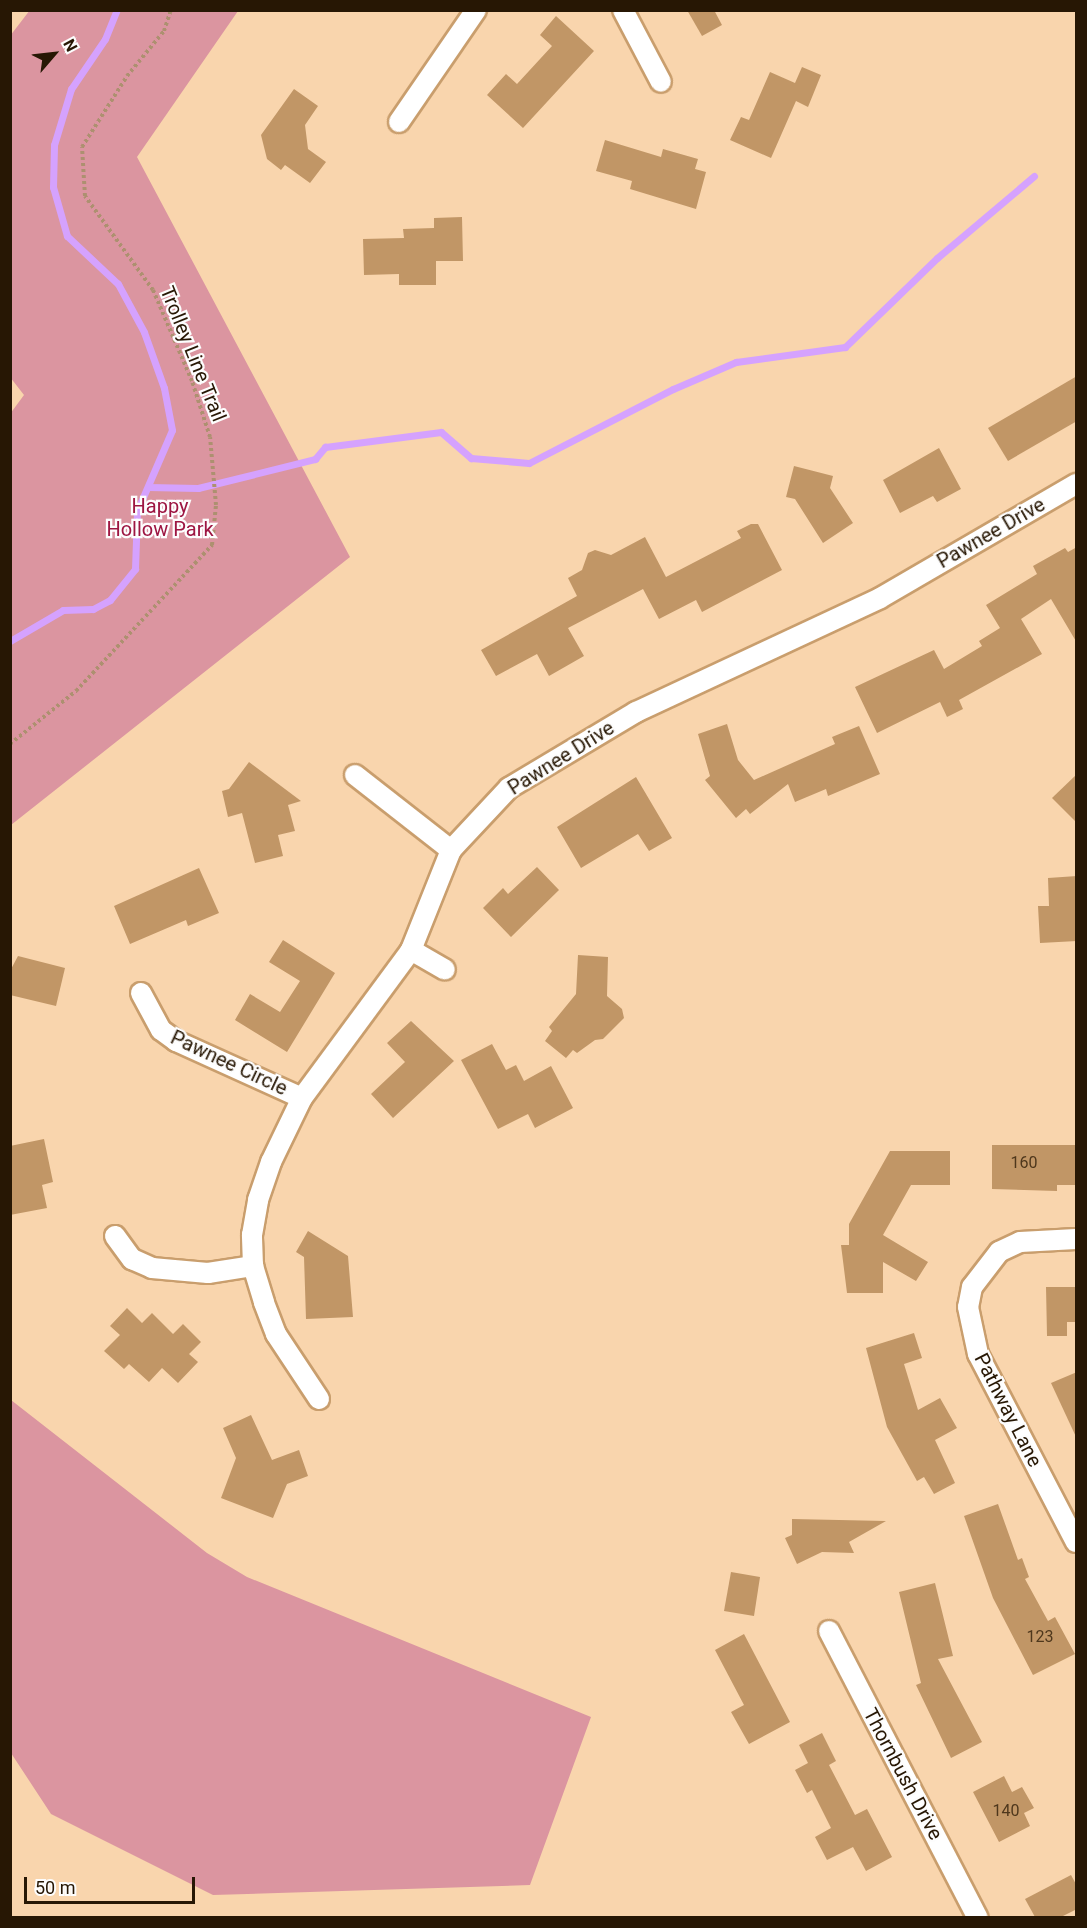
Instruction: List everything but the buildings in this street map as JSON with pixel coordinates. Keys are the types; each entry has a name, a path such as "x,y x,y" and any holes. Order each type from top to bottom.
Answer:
{"street":[{"path":"399,122 476,10"},
{"path":"623,10 661,82"},
{"name":"Pawnee Drive","path":"319,1399 276,1334 253,1266 252,1235 258,1200 271,1162 302,1098 411,950 451,850 509,788 636,712 880,598 1077,484"},
{"path":"355,776 451,850"},
{"path":"411,950 445,970"},
{"name":"Pawnee Circle","path":"141,993 161,1030 176,1041 302,1098"},
{"path":"115,1236 132,1259 153,1268 207,1272 253,1266"},
{"name":"Pathway Lane","path":"1077,1239 1020,1242 999,1252 972,1287 968,1307 978,1354 1077,1542"},
{"name":"Thornbush Drive","path":"829,1631 978,1917"}],"path":[{"name":"Trolley Line Trail","path":"10,744 76,691 212,544 216,505 210,437 192,381 153,290 85,196 82,147 127,76 165,31 171,10"}],"green space":[{"name":"Happy Hollow Park","path":"30,10 238,11 137,157 350,557 11,825 10,414 24,395 10,377 10,36"},
{"path":"11,1400 207,1553 247,1577 591,1717 530,1885 213,1895 51,1814 11,1753"}],"waterway":[{"path":"10,641 63,610 93,609 110,600 135,569 137,511 172,430 164,388 144,332 118,284 67,236 53,187 54,145 71,89 105,39 117,10"},
{"path":"148,487 198,488 315,459 325,447 441,432 471,458 529,463 673,389 736,362 845,347 937,258 1034,176"}]}
